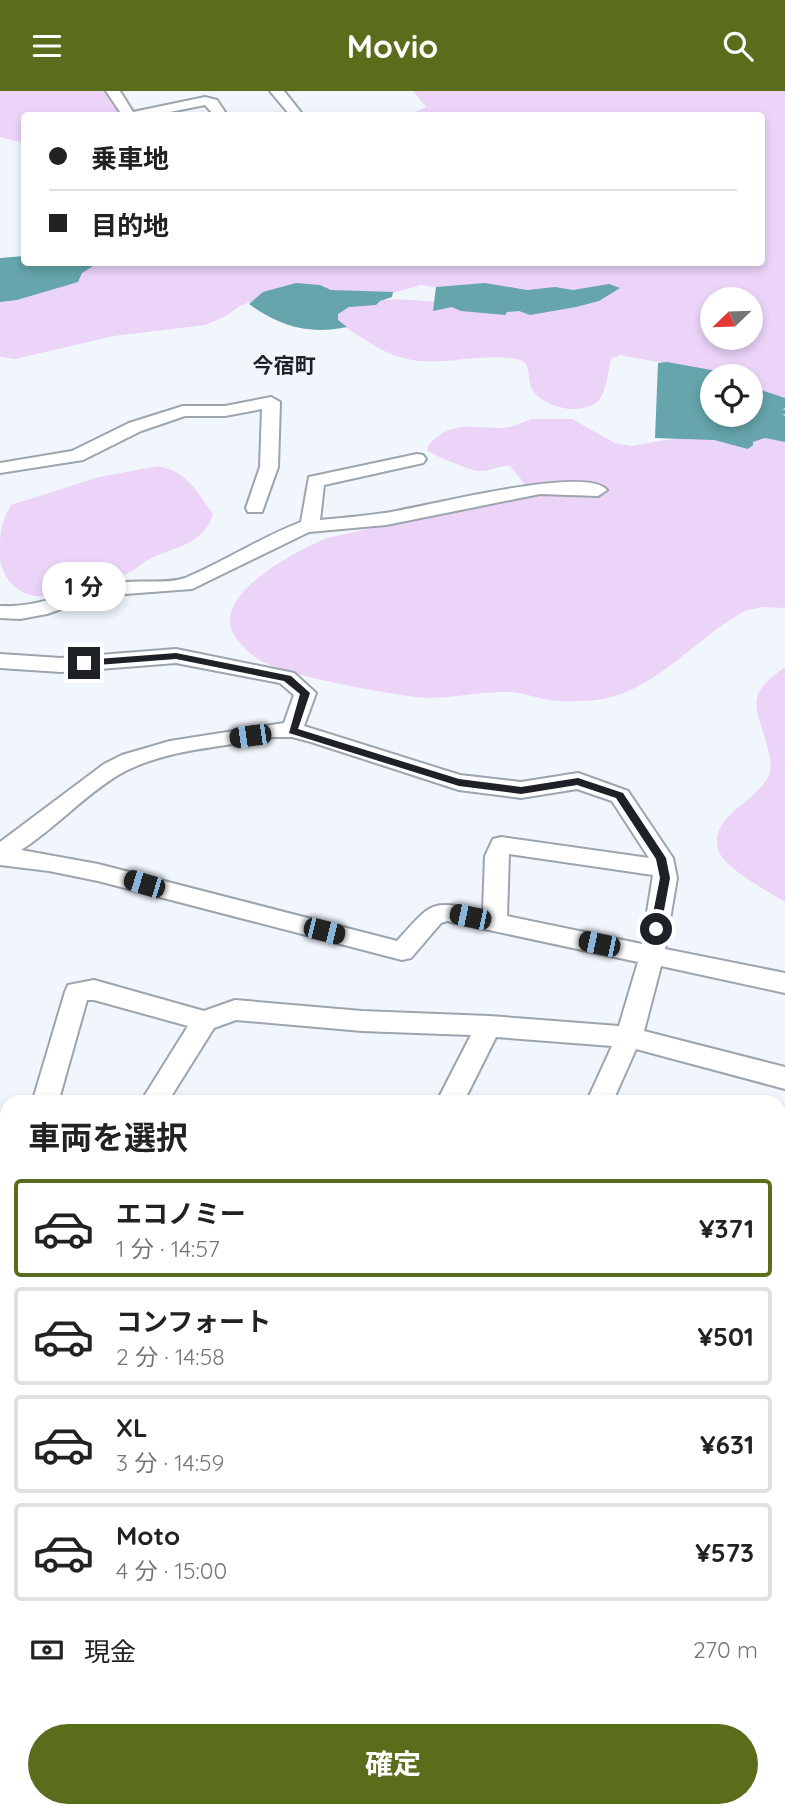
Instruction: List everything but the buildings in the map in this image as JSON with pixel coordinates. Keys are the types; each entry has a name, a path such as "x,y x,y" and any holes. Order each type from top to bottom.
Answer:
{"street":[{"path":"113,91 126,112"},
{"path":"277,91 295,112"},
{"path":"152,112 205,101 212,103 218,112"},
{"path":"0,468 78,456 135,427 183,411 225,411 271,402 269,467 255,508"},
{"path":"310,527 315,481 417,459"},
{"path":"0,612 20,613 47,608 86,594 125,588 186,585 310,527 386,519 540,488 598,490"},
{"path":"0,661 61,665 176,656 287,678 305,693 292,730"},
{"path":"0,855 22,841 87,786 114,768 138,757 273,730 292,730 459,782 521,790 578,781 620,796 661,858 665,878 652,955 629,1037 603,1095"},
{"path":"495,923 497,856 501,845 663,868"},
{"path":"0,855 37,858 119,876 194,899 402,951 433,917 445,912 785,983"},
{"path":"47,1095 77,992 94,990 205,1021 235,1010 362,1021 489,1026 629,1037 785,1078"},
{"path":"158,1095 205,1021"},
{"path":"453,1095 489,1026"}],"shaded area":[{"path":"0,91 104,91 121,112 21,112 21,142 0,137"},
{"path":"413,91 785,91 785,398 763,392 763,364 700,364 700,370 620,355 611,359 606,386 599,400 583,408 564,408 537,396 530,384 525,363 516,359 488,357 417,361 377,347 337,322 335,314 360,304 398,299 438,302 445,289 421,285 382,296 275,292 240,306 205,325 114,336 15,359 0,357 0,300 86,266 765,266 765,112 415,112 426,107"},
{"path":"532,419 572,419 615,443 631,446 677,438 785,438 785,608 762,607 745,611 643,684 607,698 586,701 549,700 508,692 433,698 408,696 314,678 278,668 256,658 239,642 231,626 232,610 241,594 256,579 294,554 327,538 527,494 524,483 510,466 478,471 427,450 436,438 453,429 504,428"},
{"path":"158,466 184,478 213,514 209,524 196,538 151,558 124,575 80,589 36,596 22,592 10,582 3,570 0,548 3,524 11,505 99,477"},
{"path":"785,667 785,902 747,879 728,863 718,849 717,837 728,817 757,791 770,772 769,755 756,701 764,686"}],"water":[{"path":"21,256 21,266 93,266 82,273 78,282 17,300 0,302 0,258"},
{"path":"296,283 320,285 331,290 393,292 392,297 376,305 349,307 338,314 338,320 347,327 333,329 296,327 272,318 249,304 263,292"},
{"path":"485,283 527,290 555,287 573,290 609,284 620,288 599,301 530,315 519,311 507,312 505,315 461,311 452,307 433,311 436,287"},
{"path":"658,363 700,368 700,427 763,427 763,390 785,398 785,408 779,412 785,416 785,442 765,438 753,442 748,449 714,440 655,438"}],"waterway":[{"path":"779,412 785,412"}],"district":[{"name":"今宿町","path":"284,366"}],"route":[{"path":"84,663 176,656 287,678 305,693 292,730 459,782 521,790 578,781 620,796 661,858 665,878 656,929"}]}
